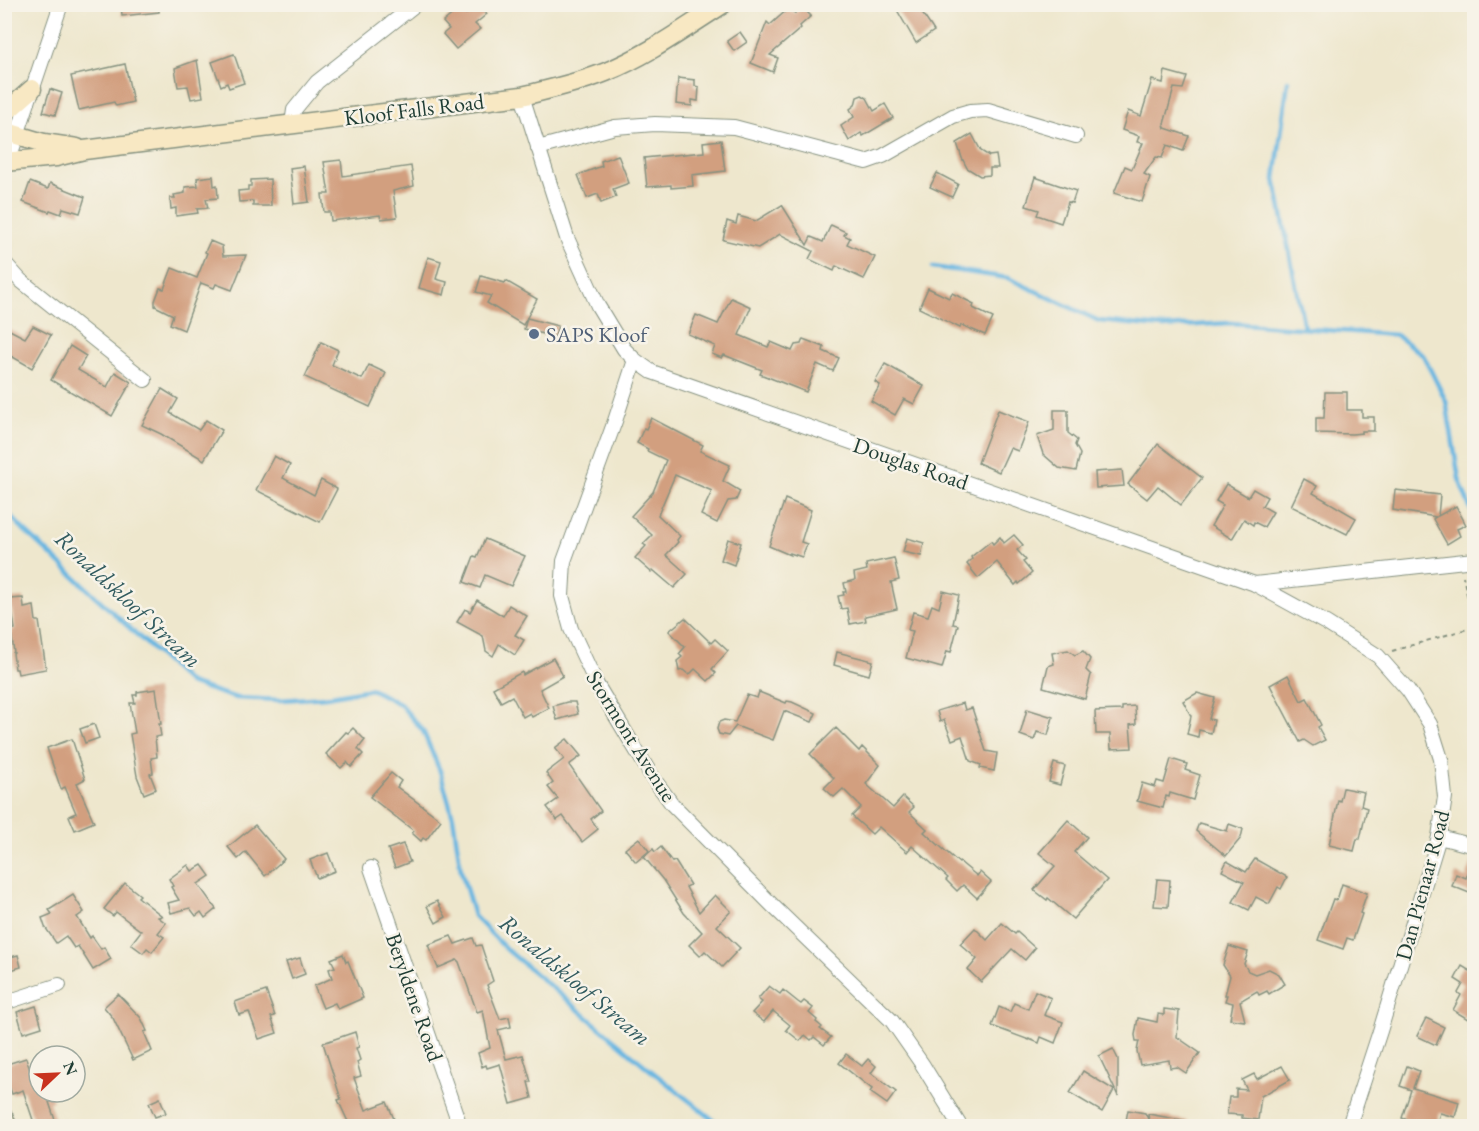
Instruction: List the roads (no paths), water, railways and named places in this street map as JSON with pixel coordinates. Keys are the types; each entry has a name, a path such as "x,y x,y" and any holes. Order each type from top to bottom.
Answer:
{"main road":[{"name":"Kloof Falls Road","path":"7,162 56,157 84,150 522,96 566,86 608,72 657,46 723,4"},
{"path":"4,114 32,89"},
{"name":"Kloof Falls Road","path":"11,133 44,143 84,150"},
{"path":"4,1118 7,1126"}],"street":[{"path":"7,162 11,133 32,89 61,4"},
{"path":"292,124 294,110 317,82 416,4"},
{"name":"Douglas Road","path":"522,96 567,238 598,306 614,335 635,360 652,372 1255,584 1474,560"},
{"path":"538,148 615,127 655,124 734,127 866,162 883,156 953,116 970,111 988,110 1076,136"},
{"path":"4,262 20,280 145,380"},
{"name":"Stormont Avenue","path":"635,360 564,561 562,596 572,628 597,685 653,778 672,804 892,1021 922,1064 960,1126"},
{"name":"Dan Pienaar Road","path":"1255,584 1326,623 1378,656 1408,690 1430,724 1441,759 1445,797 1439,837 1349,1126"},
{"path":"1439,837 1474,846"},
{"name":"Beryldene Road","path":"371,868 460,1126"},
{"path":"4,1003 59,985"}],"waterway":[{"path":"1288,81 1275,179 1304,327"},
{"path":"933,267 1008,278 1099,321 1163,327 1230,323 1396,335 1423,355 1446,401 1459,479 1474,513"},
{"name":"Ronaldskloof Stream","path":"4,509 189,683 236,698 280,700 326,697 371,689 400,704 423,731 440,771 453,817 461,871 474,916 506,949 721,1126"}],"place":[{"name":"SAPS Kloof","path":"534,334"}]}
